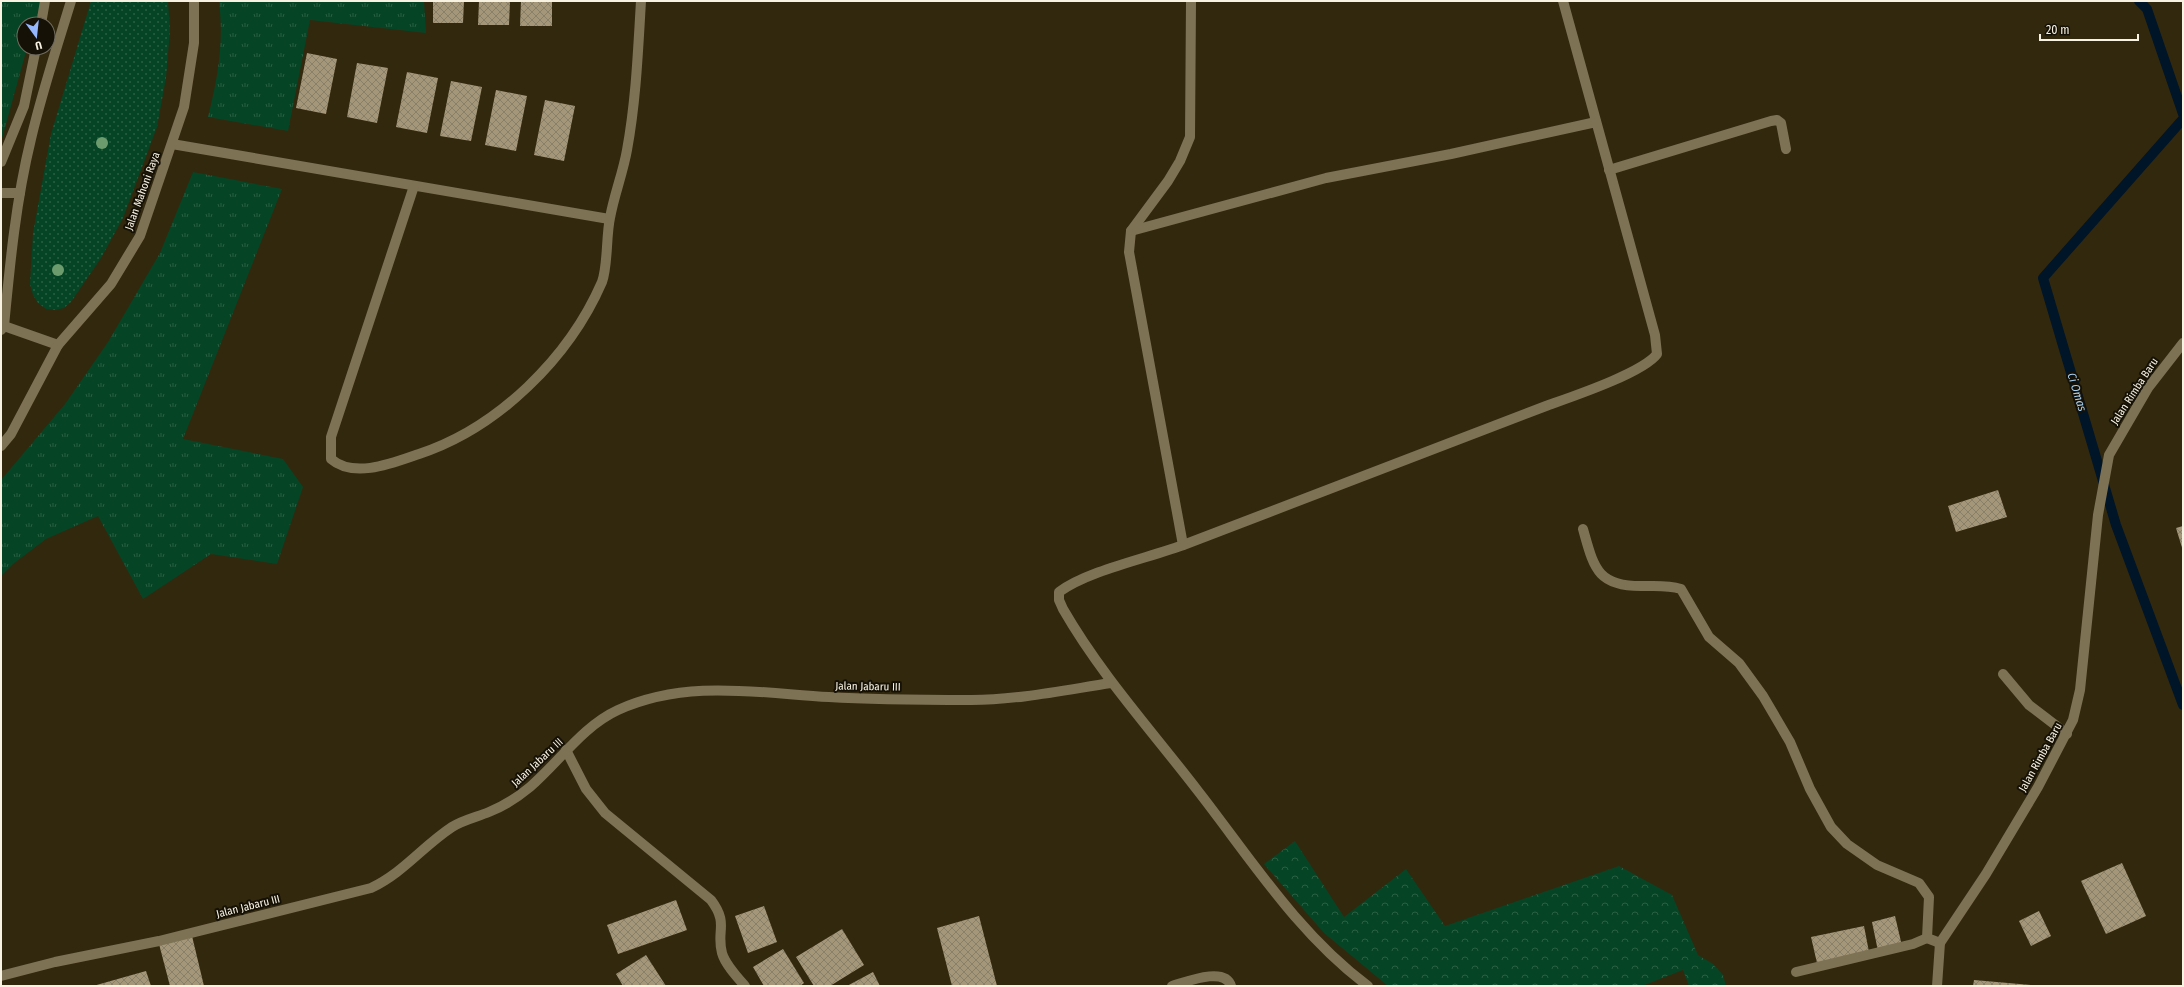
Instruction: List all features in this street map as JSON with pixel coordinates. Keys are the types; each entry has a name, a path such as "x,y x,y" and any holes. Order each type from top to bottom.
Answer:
{"street":[{"path":"42,16 45,1"},
{"path":"58,345 2,328 20,193 31,139 46,81 71,1"},
{"name":"Jalan Mahoni Raya","path":"1,446 11,434 58,345 112,284 140,236 184,107 194,44 194,1"},
{"path":"414,186 331,437 332,459 340,466 351,469 395,462 435,449 470,430 520,395 545,369 566,343 588,309 603,280 609,219 627,151 636,75 641,1"},
{"path":"1183,545 1129,252 1131,231 1168,181 1180,161 1190,137 1191,1"},
{"path":"1368,986 1339,963 1267,884 1179,765 1111,683 1063,609 1059,600 1059,592 1084,579 1183,545 1561,400 1624,374 1652,360 1657,354 1655,335 1562,1"},
{"path":"1,162 24,106 34,56"},
{"path":"1609,170 1777,120 1781,123 1786,149"},
{"path":"1131,231 1326,178 1451,154 1596,122"},
{"path":"172,144 609,219"},
{"path":"1,193 20,193"},
{"name":"Jalan Rimba Baru","path":"1937,986 1940,943 1986,874 2067,734 2073,720 2080,690 2098,514 2109,455 2148,388 2183,343"},
{"path":"1583,529 1593,564 1603,576 1613,582 1627,586 1668,586 1681,589 1709,637 1739,663 1763,696 1790,742 1810,789 1831,827 1847,844 1876,864 1919,884 1929,898 1928,938"},
{"path":"2003,674 2029,705 2067,734"},
{"name":"Jalan Jabaru III","path":"1,976 55,962 159,941 371,888 401,871 453,826 504,805 530,787 566,750 605,718 617,710 650,698 678,693 736,690 830,698 973,700 1016,696 1111,683"},
{"path":"566,750 586,789 605,813 711,900 718,909 722,924 722,952 745,986"},
{"path":"1796,972 1913,944 1928,938 1940,943"},
{"path":"1172,986 1201,978 1215,976 1223,977 1230,981 1231,986"}],"green space":[{"path":"1,1 43,1 38,16 16,16 16,56 25,56 1,142"},
{"path":"91,1 168,1 170,30 166,78 157,127 123,218 101,258 71,302 64,308 55,310 46,309 38,303 33,295 30,284 33,233 51,134"},
{"path":"219,1 424,1 426,33 310,20 288,131 208,117 215,88 219,60 221,31"},
{"path":"193,172 282,189 183,439 283,459 303,487 277,564 211,554 143,599 98,516 46,539 13,564 1,576 1,480 65,404 108,342 160,253"},
{"path":"1295,841 1344,917 1406,869 1445,926 1619,866 1672,895 1698,955 1713,964 1723,975 1726,986 1689,986 1683,970 1642,986 1388,986 1324,933 1264,864"}],"building":[{"path":"433,1 464,1 463,23 433,23"},
{"path":"479,1 510,1 509,25 478,25"},
{"path":"521,1 552,1 552,26 520,26"},
{"path":"307,53 337,59 326,114 296,108"},
{"path":"357,63 388,68 377,123 347,117"},
{"path":"407,72 438,78 427,133 396,127"},
{"path":"451,81 482,87 471,141 440,136"},
{"path":"496,90 527,96 516,151 485,145"},
{"path":"545,100 575,106 564,161 534,155"},
{"path":"1998,490 2007,517 1956,532 1948,506"},
{"path":"2183,526 2183,551 2176,528"},
{"path":"2122,863 2146,916 2106,934 2081,881"},
{"path":"676,900 687,930 618,954 607,925"},
{"path":"764,906 777,942 748,953 735,916"},
{"path":"2039,911 2051,936 2031,946 2019,921"},
{"path":"979,916 997,986 952,986 937,928"},
{"path":"1895,916 1902,946 1878,951 1872,922"},
{"path":"1864,926 1869,952 1817,963 1811,937"},
{"path":"842,929 864,965 830,986 814,986 796,957"},
{"path":"192,936 204,986 170,986 159,944"},
{"path":"783,949 804,983 800,986 764,986 753,967"},
{"path":"646,955 666,986 623,986 616,974"},
{"path":"146,971 151,986 93,986"},
{"path":"873,972 880,986 847,986"},
{"path":"1974,980 2031,985 2031,986 1973,986"}],"waterway":[{"name":"Ci Omas","path":"2139,1 2147,9 2183,114"},
{"name":"Ci Omas","path":"2183,119 2043,278 2116,525 2183,705"}]}
